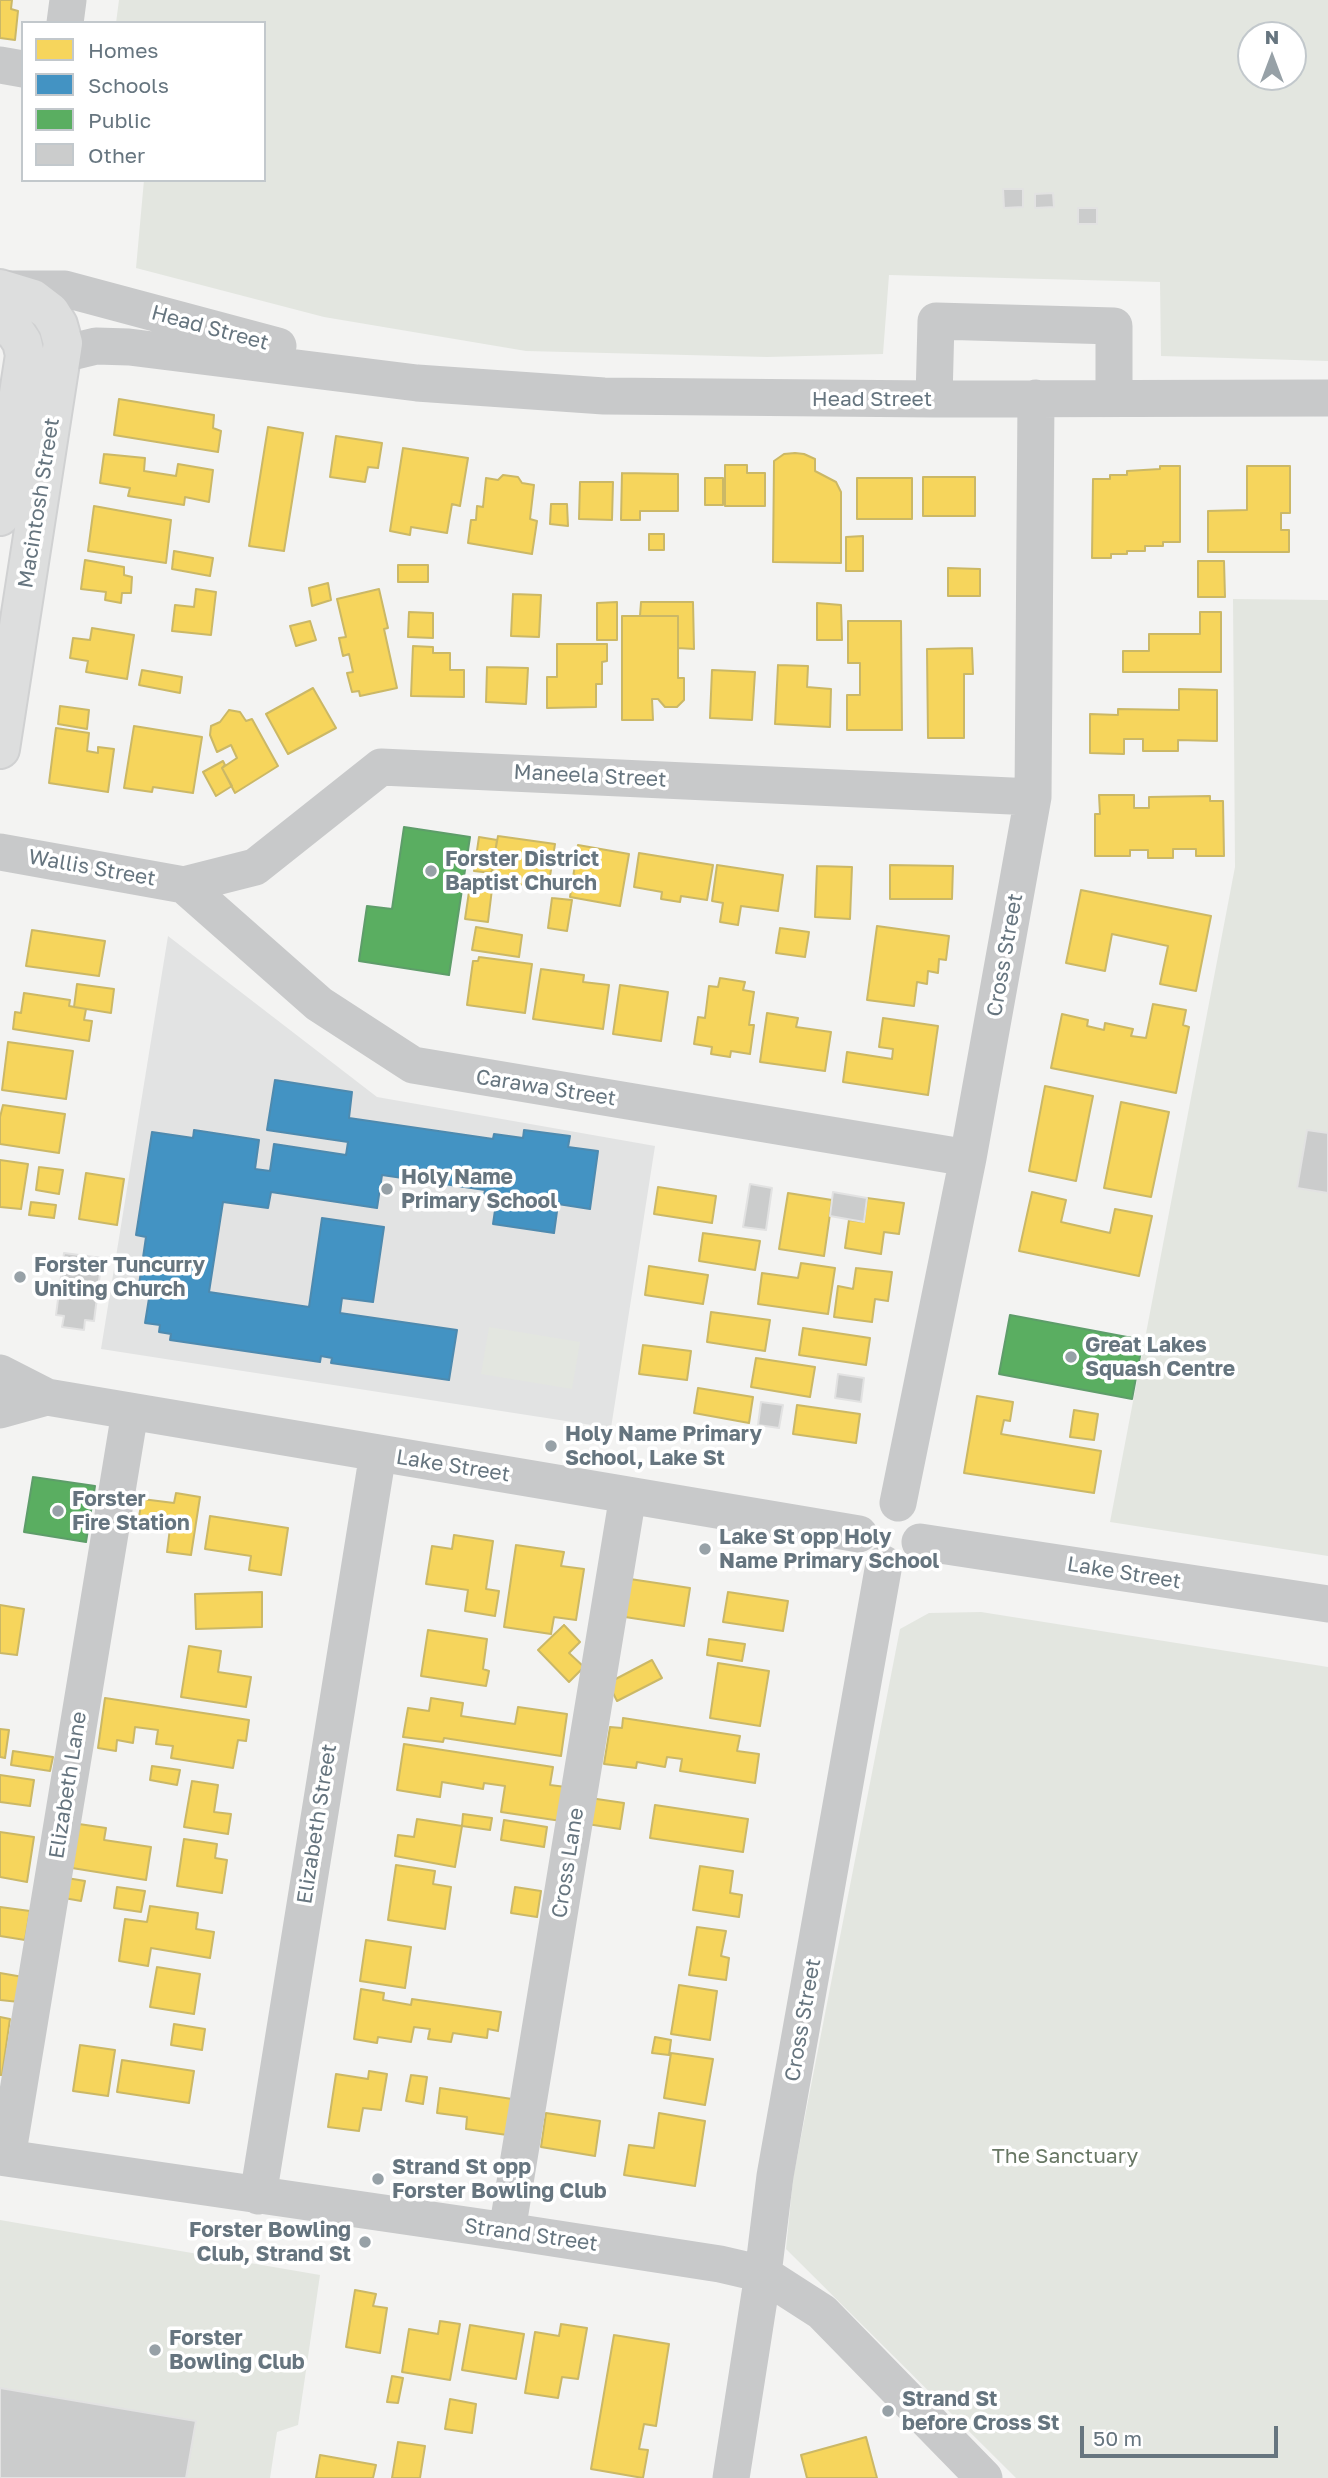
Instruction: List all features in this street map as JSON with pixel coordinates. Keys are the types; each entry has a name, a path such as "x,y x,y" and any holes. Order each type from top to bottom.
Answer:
{"main road":[{"name":"Macintosh Street","path":"0,516 25,355 22,342 1,300 33,299 50,312 58,325 63,354 0,749"}],"street":[{"path":"65,21 68,0"},
{"path":"0,65 21,69"},
{"name":"Head Street","path":"1,300 65,289 417,383"},
{"path":"933,400 936,321 1114,326 1114,398"},
{"name":"Head Street","path":"63,354 96,346 129,348 417,383 604,396 933,400 1328,398"},
{"name":"Cross Street","path":"898,1503 968,1158 1033,797 1036,398"},
{"name":"Maneela Street","path":"184,885 255,867 381,767 1033,797"},
{"name":"Wallis Street","path":"0,852 184,885"},
{"name":"Carawa Street","path":"184,885 318,1004 413,1065 968,1158"},
{"name":"Lake Street","path":"0,1373 47,1397 859,1534"},
{"name":"Lake Street","path":"0,1410 47,1397"},
{"name":"Elizabeth Lane","path":"4,2158 130,1412"},
{"name":"Elizabeth Street","path":"258,2196 378,1453"},
{"name":"Cross Lane","path":"507,2231 628,1495"},
{"path":"898,1503 907,1507 919,1522 920,1542 911,1557 902,1562 884,1564 866,1553 859,1534 864,1516 871,1509 879,1504 898,1503"},
{"name":"Lake Street","path":"920,1542 1328,1604"},
{"name":"Cross Street","path":"731,2478 763,2274 775,2176 884,1564"},
{"name":"Strand Street","path":"4,2158 507,2231 720,2264 763,2274 822,2312 984,2478"}],"shaded area":[{"name":"Holy Name Primary School","path":"168,936 377,1097 655,1146 611,1428 101,1349"}],"green space":[{"path":"119,0 1328,0 1328,361 1161,356 1160,282 889,275 883,354 767,357 526,351 324,317 136,268 144,182 266,182 266,21 116,21"},
{"path":"1233,599 1328,600 1328,1556 1110,1522 1235,867"},
{"path":"489,1327 580,1342 572,1389 481,1374"},
{"name":"The Sanctuary","path":"981,1612 1328,1667 1328,2478 1016,2478 786,2249 793,2178 900,1629 929,1613"},
{"name":"Forster Bowling Club","path":"0,2220 320,2275 298,2425 277,2432 270,2478 0,2478"}],"building: Homes":[{"path":"0,0 12,0 11,9 18,11 15,40 0,38"},
{"path":"119,399 214,415 213,428 221,431 218,452 114,435"},
{"path":"268,427 303,433 284,551 249,546"},
{"path":"336,436 382,443 378,468 368,467 365,482 330,477"},
{"path":"403,448 468,458 460,506 452,504 447,533 411,527 410,535 390,531"},
{"path":"795,453 815,459 815,471 836,482 841,492 841,563 773,562 774,461 784,454"},
{"path":"104,454 145,458 144,471 176,476 178,464 213,470 209,502 185,497 184,505 128,496 130,488 100,483"},
{"path":"725,465 747,465 747,473 765,473 765,506 725,506"},
{"path":"1160,466 1180,466 1180,542 1145,546 1145,551 1111,554 1111,558 1092,558 1093,479 1110,479 1110,475 1127,475 1127,471 1160,469"},
{"path":"1247,466 1290,466 1290,513 1281,513 1281,530 1289,530 1289,552 1208,552 1208,511 1247,510"},
{"path":"622,473 678,474 678,511 640,511 640,520 621,520"},
{"path":"503,475 518,477 522,483 534,485 530,519 537,521 532,554 468,543 471,520 476,520 477,506 483,507 486,478 498,480"},
{"path":"923,477 975,477 975,516 923,516"},
{"path":"705,478 723,478 723,505 705,505"},
{"path":"857,478 912,478 912,519 857,519"},
{"path":"580,482 613,482 612,520 579,519"},
{"path":"551,504 567,504 568,526 550,524"},
{"path":"94,506 171,520 166,563 88,551"},
{"path":"649,534 664,534 664,550 649,550"},
{"path":"863,536 863,571 846,571 846,537"},
{"path":"174,551 213,558 210,576 172,569"},
{"path":"85,560 124,567 124,575 132,577 131,593 122,593 121,603 105,600 106,592 81,589"},
{"path":"1198,561 1224,561 1225,597 1198,597"},
{"path":"398,565 428,565 428,582 398,582"},
{"path":"948,568 980,569 980,596 948,596"},
{"path":"328,583 331,600 312,606 309,588"},
{"path":"196,589 216,592 211,635 172,631 175,605 194,607"},
{"path":"379,589 388,628 384,629 397,688 360,696 359,691 352,692 347,673 353,672 349,654 343,656 339,638 346,637 337,599"},
{"path":"513,594 541,595 539,637 511,636"},
{"path":"617,602 617,640 597,640 597,603"},
{"path":"641,602 693,602 694,649 678,648 678,616 640,616"},
{"path":"817,603 841,605 842,640 817,640"},
{"path":"409,612 433,613 433,638 408,637"},
{"path":"1200,612 1221,612 1221,672 1123,672 1123,651 1149,651 1149,634 1200,634"},
{"path":"622,616 678,616 678,678 684,678 684,700 677,707 665,707 658,699 652,699 653,720 622,720"},
{"path":"310,621 316,640 296,646 290,626"},
{"path":"848,621 901,621 902,730 847,730 847,695 860,695 860,663 848,663"},
{"path":"92,628 134,635 127,679 86,672 88,661 70,658 73,638 90,640"},
{"path":"557,644 607,644 607,661 602,662 602,684 596,684 596,707 547,708 547,677 557,677"},
{"path":"413,646 433,647 433,653 450,653 450,670 464,670 464,697 411,696"},
{"path":"972,648 973,674 964,674 964,738 928,738 927,649"},
{"path":"778,665 808,666 807,687 831,689 830,727 775,724"},
{"path":"487,667 528,668 526,704 486,702"},
{"path":"142,670 182,677 180,693 139,685"},
{"path":"712,670 755,672 752,720 710,718"},
{"path":"313,688 336,728 288,754 266,714"},
{"path":"1179,689 1217,690 1217,741 1178,740 1178,751 1143,751 1143,739 1124,739 1124,754 1090,753 1090,714 1118,715 1118,709 1179,710"},
{"path":"60,706 89,710 87,729 58,724"},
{"path":"229,710 240,712 246,721 252,719 278,766 235,793 222,768 237,758 231,745 217,752 210,735 211,726 220,722"},
{"path":"134,726 202,737 193,793 153,787 152,792 124,788"},
{"path":"56,728 89,733 87,751 98,753 98,747 114,749 108,792 49,783"},
{"path":"223,761 225,765 222,768 232,786 216,796 203,772"},
{"path":"1099,795 1134,795 1134,808 1149,808 1149,797 1210,796 1210,801 1223,801 1224,856 1196,856 1196,849 1173,849 1173,858 1148,858 1148,850 1130,850 1130,856 1095,856 1095,814 1100,814"},
{"path":"498,836 555,844 548,889 490,880"},
{"path":"479,837 497,840 492,873 474,871"},
{"path":"578,845 629,854 620,906 570,897"},
{"path":"639,853 713,865 707,900 681,896 680,902 661,899 662,892 634,887"},
{"path":"717,865 783,875 778,911 741,906 738,925 720,922 723,903 712,901"},
{"path":"890,865 953,866 952,899 890,899"},
{"path":"817,866 852,867 850,919 815,917"},
{"path":"470,885 492,889 488,922 465,919"},
{"path":"1081,890 1211,916 1196,991 1160,984 1168,946 1112,934 1105,971 1066,963"},
{"path":"552,898 572,900 567,931 548,928"},
{"path":"877,926 949,936 946,960 939,959 938,973 928,971 927,984 917,982 914,1006 867,1000"},
{"path":"476,927 522,935 519,957 472,950"},
{"path":"780,928 809,932 805,957 776,953"},
{"path":"32,930 105,941 99,976 26,966"},
{"path":"479,957 532,964 525,1013 467,1005 473,961 478,961"},
{"path":"541,969 584,975 583,982 609,985 603,1029 533,1019"},
{"path":"720,978 745,982 743,990 754,992 749,1025 754,1025 750,1054 731,1051 730,1057 711,1054 712,1047 694,1044 698,1017 705,1018 709,986 718,987"},
{"path":"77,984 114,989 111,1013 74,1007"},
{"path":"620,985 668,992 661,1041 613,1034"},
{"path":"24,993 70,1000 69,1006 86,1009 84,1020 92,1021 89,1041 13,1029 15,1012 21,1013"},
{"path":"1153,1004 1186,1010 1183,1025 1189,1027 1176,1093 1051,1068 1062,1014 1088,1020 1087,1026 1104,1030 1105,1023 1133,1029 1131,1036 1146,1038"},
{"path":"767,1013 798,1018 796,1027 831,1032 825,1071 760,1062"},
{"path":"883,1018 938,1026 928,1095 843,1082 847,1052 892,1059 893,1049 879,1047"},
{"path":"8,1042 73,1051 66,1099 2,1090"},
{"path":"1045,1086 1093,1096 1076,1181 1029,1171"},
{"path":"1121,1102 1169,1112 1151,1197 1104,1188"},
{"path":"3,1105 65,1114 59,1153 0,1144"},
{"path":"0,1160 28,1164 21,1209 0,1207"},
{"path":"39,1167 63,1170 59,1194 36,1190"},
{"path":"86,1173 124,1179 117,1225 79,1219"},
{"path":"658,1187 716,1196 712,1223 654,1214"},
{"path":"1032,1192 1066,1200 1061,1222 1110,1233 1115,1209 1152,1216 1139,1276 1019,1251"},
{"path":"788,1193 832,1200 824,1256 779,1249"},
{"path":"867,1198 904,1203 899,1234 884,1232 881,1254 845,1248 849,1220 864,1222"},
{"path":"31,1202 56,1205 54,1218 29,1215"},
{"path":"703,1233 760,1241 755,1270 699,1261"},
{"path":"801,1263 835,1268 828,1314 758,1304 762,1273 798,1278"},
{"path":"649,1266 708,1275 703,1304 645,1295"},
{"path":"856,1268 892,1272 888,1301 875,1299 872,1322 834,1317 838,1286 853,1289"},
{"path":"711,1312 770,1320 765,1351 707,1342"},
{"path":"803,1328 870,1338 866,1365 799,1355"},
{"path":"643,1345 691,1351 687,1380 639,1374"},
{"path":"756,1358 815,1367 810,1397 751,1387"},
{"path":"698,1388 753,1397 749,1423 694,1413"},
{"path":"977,1396 1013,1402 1010,1421 1004,1420 1001,1434 1101,1451 1094,1493 964,1473"},
{"path":"797,1405 860,1414 856,1443 793,1434"},
{"path":"1074,1410 1098,1414 1094,1440 1070,1437"},
{"path":"176,1493 200,1497 191,1555 167,1552 170,1528 138,1523 142,1499 174,1503"},
{"path":"210,1516 288,1528 281,1575 249,1570 251,1556 205,1549"},
{"path":"454,1535 493,1541 486,1589 499,1591 495,1616 465,1611 468,1590 426,1584 432,1546 452,1549"},
{"path":"516,1545 564,1552 561,1566 584,1569 576,1620 554,1617 551,1634 504,1627"},
{"path":"630,1579 690,1588 684,1626 625,1617"},
{"path":"262,1592 262,1627 196,1629 195,1594"},
{"path":"728,1592 788,1601 783,1631 723,1622"},
{"path":"0,1605 24,1609 17,1655 0,1653"},
{"path":"564,1625 580,1642 569,1653 584,1667 569,1682 538,1650"},
{"path":"428,1630 487,1639 483,1669 489,1671 486,1686 421,1676"},
{"path":"709,1639 745,1644 742,1661 707,1655"},
{"path":"189,1646 221,1651 218,1672 251,1677 246,1707 181,1697"},
{"path":"652,1660 662,1678 617,1701 608,1683"},
{"path":"718,1663 769,1671 760,1726 710,1718"},
{"path":"105,1698 249,1720 246,1741 238,1740 233,1768 171,1758 173,1746 156,1744 158,1730 135,1727 133,1743 117,1740 116,1751 98,1748"},
{"path":"431,1698 463,1703 461,1716 515,1724 518,1707 567,1714 561,1756 444,1738 443,1742 403,1737 408,1708 429,1711"},
{"path":"623,1718 740,1736 737,1751 759,1754 755,1783 680,1771 682,1759 667,1757 665,1767 637,1762 636,1768 604,1764 610,1727 622,1728"},
{"path":"0,1729 9,1730 5,1758 0,1757"},
{"path":"404,1744 553,1767 550,1785 566,1787 561,1821 501,1812 505,1786 484,1783 483,1789 442,1782 440,1797 397,1790"},
{"path":"13,1751 53,1757 50,1771 11,1765"},
{"path":"152,1766 180,1770 177,1785 150,1780"},
{"path":"0,1775 34,1780 30,1806 0,1802"},
{"path":"192,1781 218,1785 214,1812 231,1814 228,1834 184,1827"},
{"path":"590,1798 624,1803 620,1829 587,1824"},
{"path":"655,1805 748,1819 743,1852 650,1838"},
{"path":"463,1814 492,1818 490,1830 462,1826"},
{"path":"417,1819 462,1826 455,1867 395,1856 398,1835 414,1837"},
{"path":"504,1820 547,1827 544,1847 501,1840"},
{"path":"79,1824 106,1828 104,1840 151,1847 146,1880 72,1868"},
{"path":"0,1832 34,1837 27,1882 0,1877"},
{"path":"184,1839 217,1844 215,1858 227,1860 222,1893 177,1886"},
{"path":"396,1865 435,1871 433,1884 451,1887 445,1929 388,1920"},
{"path":"700,1866 733,1871 730,1893 742,1895 739,1917 693,1910"},
{"path":"67,1878 85,1881 81,1901 64,1898"},
{"path":"117,1887 145,1891 141,1912 114,1908"},
{"path":"515,1887 541,1891 537,1917 511,1913"},
{"path":"150,1906 198,1913 196,1929 214,1932 210,1958 151,1948 148,1966 119,1961 125,1919 147,1922"},
{"path":"0,1907 30,1911 25,1940 0,1936"},
{"path":"697,1927 726,1931 721,1956 729,1958 726,1980 689,1975"},
{"path":"366,1940 411,1947 405,1988 360,1981"},
{"path":"157,1967 200,1974 194,2014 150,2007"},
{"path":"0,1973 23,1977 19,2002 0,2000"},
{"path":"679,1985 717,1991 710,2040 671,2034"},
{"path":"361,1989 384,1993 383,2000 411,2005 412,1999 501,2012 498,2031 488,2029 487,2038 453,2033 451,2042 428,2039 430,2029 414,2027 411,2042 378,2037 377,2043 354,2039"},
{"path":"0,2017 10,2019 2,2075 0,2075"},
{"path":"174,2024 205,2029 202,2050 171,2045"},
{"path":"655,2037 671,2040 669,2055 652,2053"},
{"path":"80,2045 115,2050 108,2096 73,2091"},
{"path":"671,2053 713,2059 705,2105 664,2098"},
{"path":"122,2060 194,2071 189,2103 117,2092"},
{"path":"369,2071 387,2074 381,2110 363,2108 359,2131 328,2127 336,2074 368,2079"},
{"path":"411,2075 427,2077 423,2104 406,2101"},
{"path":"440,2088 512,2099 507,2135 466,2129 467,2117 437,2113"},
{"path":"546,2113 600,2121 595,2156 541,2147"},
{"path":"659,2113 705,2121 695,2186 624,2175 629,2145 654,2148"},
{"path":"355,2290 376,2294 373,2306 387,2308 380,2353 346,2347"},
{"path":"440,2321 460,2324 450,2380 402,2372 409,2329 438,2334"},
{"path":"561,2324 587,2328 578,2379 562,2377 558,2398 525,2393 535,2332 559,2336"},
{"path":"470,2325 524,2334 516,2379 462,2370"},
{"path":"614,2335 669,2344 656,2426 644,2424 639,2449 648,2450 643,2478 591,2469"},
{"path":"392,2376 403,2378 398,2403 387,2402"},
{"path":"450,2399 476,2404 472,2433 445,2429"},
{"path":"866,2437 877,2478 807,2478 801,2455"},
{"path":"398,2442 425,2446 420,2478 392,2478"},
{"path":"320,2455 376,2465 373,2478 316,2478"}],"building: Schools":[{"path":"275,1080 352,1092 349,1118 493,1139 494,1134 523,1138 524,1130 570,1136 568,1147 598,1151 590,1209 558,1204 554,1233 493,1224 497,1197 484,1195 485,1190 382,1175 377,1208 271,1192 268,1208 223,1202 209,1292 309,1307 322,1218 384,1227 373,1302 342,1298 340,1313 457,1330 449,1380 331,1363 332,1358 321,1356 320,1362 170,1340 171,1334 159,1332 160,1325 145,1323 151,1286 139,1285 146,1237 136,1235 152,1132 193,1138 194,1130 259,1140 255,1169 270,1171 274,1144 346,1155 348,1142 267,1130"}],"building: Public":[{"name":"Forster District Baptist Church","path":"404,827 470,837 449,975 359,961 367,906 392,909"},
{"name":"Great Lakes Squash Centre","path":"1010,1315 1143,1340 1132,1399 999,1374"},
{"path":"33,1477 95,1486 86,1542 24,1532"}],"building: Other":[{"path":"1003,189 1023,189 1023,207 1004,208"},
{"path":"1053,193 1054,207 1035,208 1035,194"},
{"path":"1078,208 1097,208 1097,224 1078,224"},
{"path":"1307,1130 1328,1133 1328,1193 1297,1188"},
{"path":"750,1184 772,1188 766,1230 743,1227"},
{"path":"833,1192 867,1198 864,1222 830,1216"},
{"path":"64,1253 102,1258 94,1321 85,1320 84,1330 62,1327 64,1316 56,1315"},
{"path":"838,1374 864,1378 861,1402 835,1398"},
{"path":"761,1402 783,1405 779,1428 758,1425"},
{"path":"0,2388 196,2421 186,2478 0,2478"}],"place":[{"name":"Forster District Baptist Church","path":"431,871"},
{"name":"Holy Name Primary School","path":"387,1189"},
{"name":"Forster Tuncurry Uniting Church","path":"20,1277"},
{"name":"Great Lakes Squash Centre","path":"1071,1357"},
{"name":"Holy Name Primary School, Lake St","path":"551,1446"},
{"name":"Forster Fire Station","path":"58,1511"},
{"name":"Lake St opp Holy Name Primary School","path":"705,1549"},
{"name":"Strand St opp Forster Bowling Club","path":"378,2179"},
{"name":"Forster Bowling Club, Strand St","path":"365,2242"},
{"name":"Forster Bowling Club","path":"155,2350"},
{"name":"Strand St before Cross St","path":"888,2411"}]}
